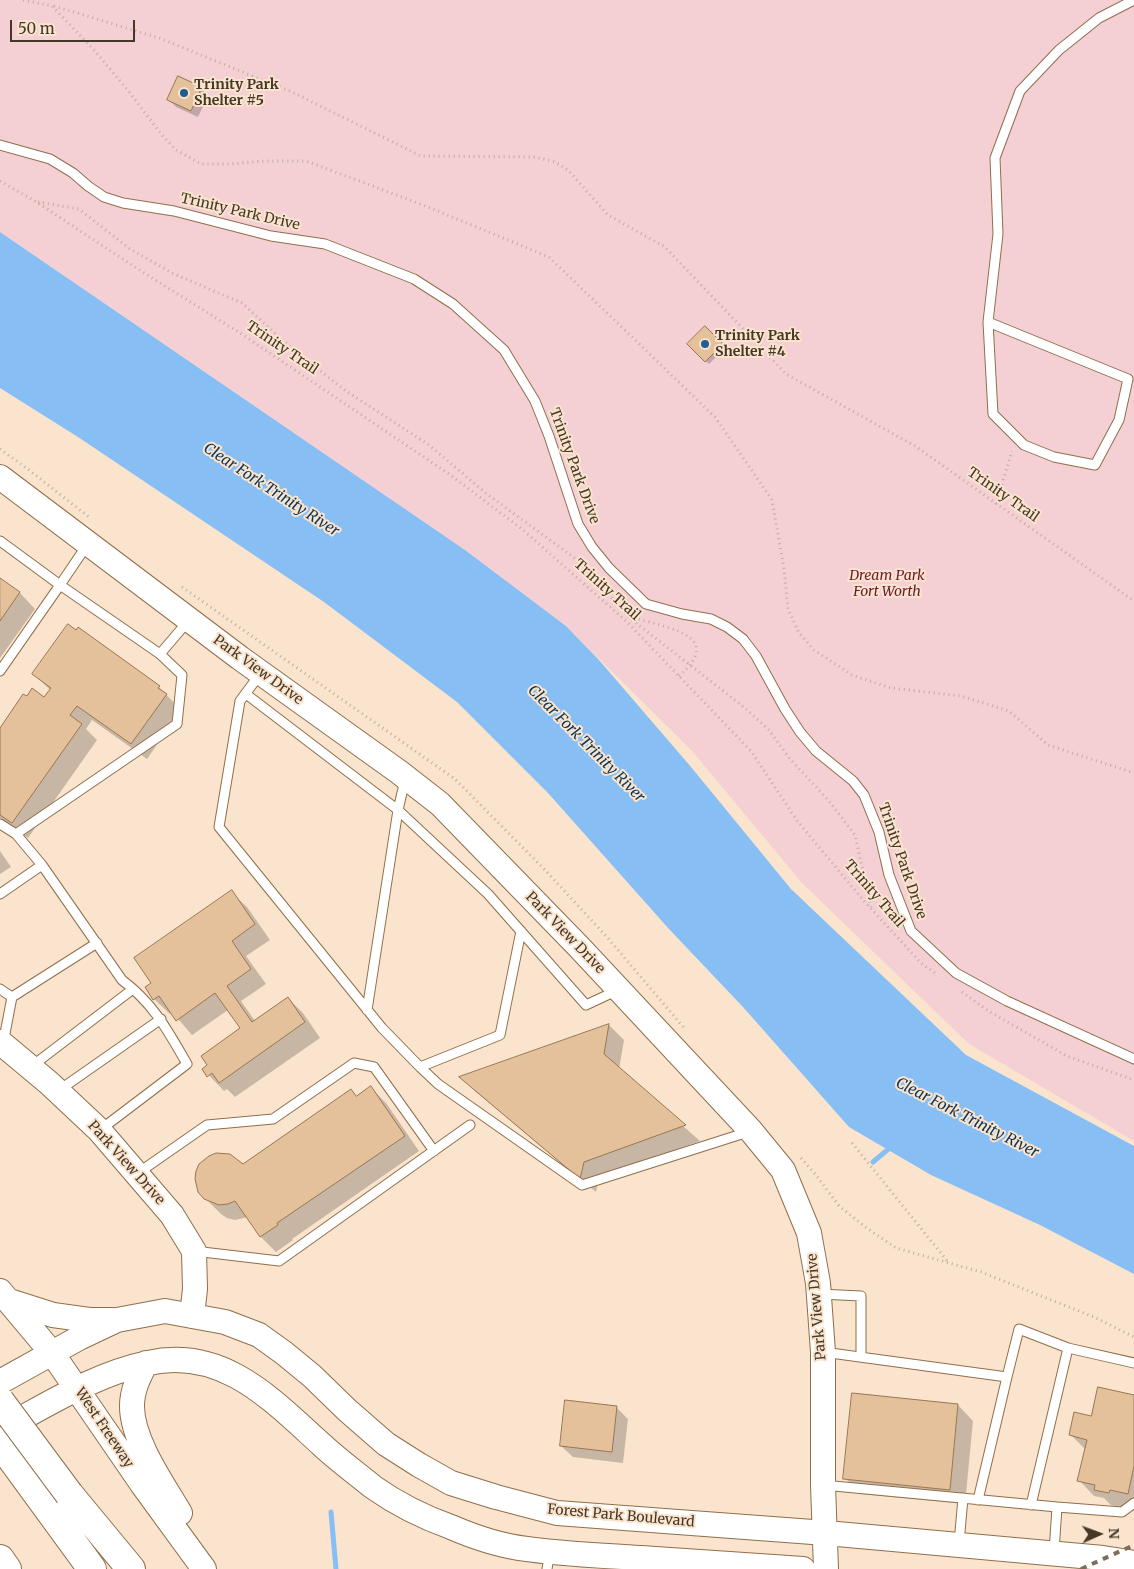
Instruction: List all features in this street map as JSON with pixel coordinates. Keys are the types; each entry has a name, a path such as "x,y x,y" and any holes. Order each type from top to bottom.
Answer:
{"highway":[{"path":"0,1401 59,1502 92,1569"},
{"path":"0,1443 59,1502 131,1569"},
{"path":"0,1559 7,1569"}],"main road":[{"name":"Park View Drive","path":"0,477 92,533 189,619 406,777 440,804 619,990 751,1131 783,1170 809,1233 819,1294 823,1352 823,1485 826,1569"},
{"name":"Park View Drive","path":"1,1043 31,1067 99,1130 172,1216 194,1251 196,1289 192,1316"},
{"path":"5,1296 53,1315 88,1320 117,1320"},
{"name":"West Freeway","path":"5,1296 52,1353 142,1484 204,1569"},
{"name":"Forest Park Boulevard","path":"0,1382 117,1320 165,1312 192,1316 225,1322 258,1335 312,1376 386,1444 419,1466 451,1483 557,1513 826,1533 1103,1558 1134,1563"},
{"path":"0,1430 78,1389 125,1369 146,1363 184,1360 202,1363 228,1372 257,1388 324,1447 398,1504 477,1536 525,1549 548,1560 803,1569"},
{"path":"146,1363 138,1378 132,1404 133,1417 139,1437 161,1481 212,1569"},
{"path":"548,1560 557,1513"}],"lane":[{"path":"988,322 1128,379 1119,420 1095,465 1054,457 1024,445 993,414 988,322 998,234 995,158 1020,91 1059,50 1099,18 1134,0"},
{"name":"Trinity Park Drive","path":"0,145 50,159 73,173 104,197 123,203 174,212 271,236 325,244 414,279 453,304 504,350 536,401 578,524 592,547 609,568 646,604 682,614 711,619 727,627 743,639 756,656 800,732 816,751 853,781 864,795 880,832 889,875 911,931 956,973 1007,1002 1134,1059"},
{"path":"0,671 60,585 92,533"},
{"path":"0,541 160,654 182,675 177,724 16,834"},
{"path":"160,654 189,619"},
{"path":"261,672 240,701 219,828 382,1028 438,1084 582,1185 751,1131"},
{"path":"246,694 398,810 488,894 586,1005 619,990"},
{"path":"367,1010 398,810 406,777"},
{"path":"0,824 16,834 42,864 122,980 134,989 161,1019 187,1064 99,1130"},
{"path":"0,894 42,864"},
{"path":"420,1067 500,1035 521,931"},
{"path":"1,1043 12,997 97,943"},
{"path":"0,988 12,997"},
{"path":"31,1067 134,989"},
{"path":"58,1091 161,1019"},
{"path":"138,1174 207,1125 272,1119 354,1063 374,1067 434,1151"},
{"path":"194,1251 279,1261 470,1125"},
{"path":"819,1294 861,1296 861,1357"},
{"path":"978,1500 1019,1329 1068,1348 1134,1363"},
{"path":"1031,1505 1068,1348"},
{"path":"823,1352 1007,1377"},
{"path":"823,1485 1122,1512 1134,1503"},
{"path":"959,1546 963,1498"},
{"path":"1054,1555 1057,1507"}],"path":[{"name":"Trinity Trail","path":"23,0 52,6 159,38 292,92 421,156 536,157 555,162 568,170 608,215 666,246 786,374 915,446 1134,602"},
{"path":"52,6 94,50 176,150 201,164 306,160 549,257 715,417 772,500 784,569 788,609 799,633 814,650 852,675 890,688 961,696 1009,711 1048,745 1134,773"},
{"name":"Trinity Trail","path":"0,181 35,201 132,266 240,333 449,474 522,529 627,622 678,677 752,751 798,822 872,910 921,963 944,979"},
{"path":"35,201 79,209 130,249 174,274 242,303 297,354 346,391 429,445 487,494 576,558 631,619 745,708 769,730 790,759 829,801 855,834 872,910"},
{"path":"996,504 1012,453 1010,431"},
{"path":"0,449 30,470 92,533"},
{"path":"178,584 455,778 546,871 606,936 688,1032"},
{"path":"627,622 631,619"},
{"path":"639,619 680,631 691,638 696,648 694,661 678,677"},
{"path":"959,990 990,1012 1067,1056 1134,1079"},
{"path":"852,1143 949,1263"},
{"path":"798,1156 816,1175 838,1206 896,1248 981,1272 1094,1317 1134,1337"}],"green space":[{"name":"Dream Park Fort Worth","path":"0,0 1134,0 1134,1141 969,1044 802,883 693,752 566,626 465,550 0,232"}],"water":[{"name":"Clear Fork Trinity River","path":"0,232 465,550 566,626 599,660 691,767 791,889 966,1055 1134,1146 1134,1274 1040,1225 931,1175 849,1127 743,1007 669,929 548,793 457,702 324,602 78,437 0,388"}],"building":[{"name":"Trinity Park Shelter #5","path":"178,76 202,87 191,111 167,100"},
{"name":"Trinity Park Shelter #4","path":"705,326 723,344 705,362 687,344"},
{"path":"0,578 20,592 0,621"},
{"path":"68,624 76,630 78,627 160,686 158,688 167,694 131,744 77,706 70,715 82,724 12,823 0,815 0,728 23,694 27,696 32,688 44,697 51,688 32,674"},
{"path":"232,890 255,924 232,941 251,969 227,986 252,1022 288,997 305,1022 219,1083 212,1073 207,1077 202,1069 207,1065 201,1056 240,1028 215,993 176,1021 159,996 153,1000 145,987 151,983 134,958"},
{"path":"609,1024 604,1054 686,1125 584,1162 580,1179 459,1077"},
{"path":"371,1086 405,1136 277,1223 278,1225 260,1237 235,1201 219,1205 204,1199 198,1192 195,1179 196,1171 199,1164 209,1156 216,1153 230,1154 243,1164 351,1089 356,1096"},
{"path":"1098,1387 1134,1395 1134,1466 1128,1494 1110,1490 1109,1493 1094,1490 1095,1485 1077,1481 1087,1440 1069,1435 1074,1412 1091,1416"},
{"path":"852,1393 958,1404 950,1490 843,1479"},
{"path":"565,1400 617,1406 612,1452 560,1446"}],"waterway":[{"path":"873,1162 892,1146"},
{"path":"331,1512 336,1569"}],"railway":[{"path":"1081,1569 1134,1545"}],"place":[{"name":"Trinity Park Shelter #5","path":"184,93"},
{"name":"Trinity Park Shelter #4","path":"705,344"}]}
